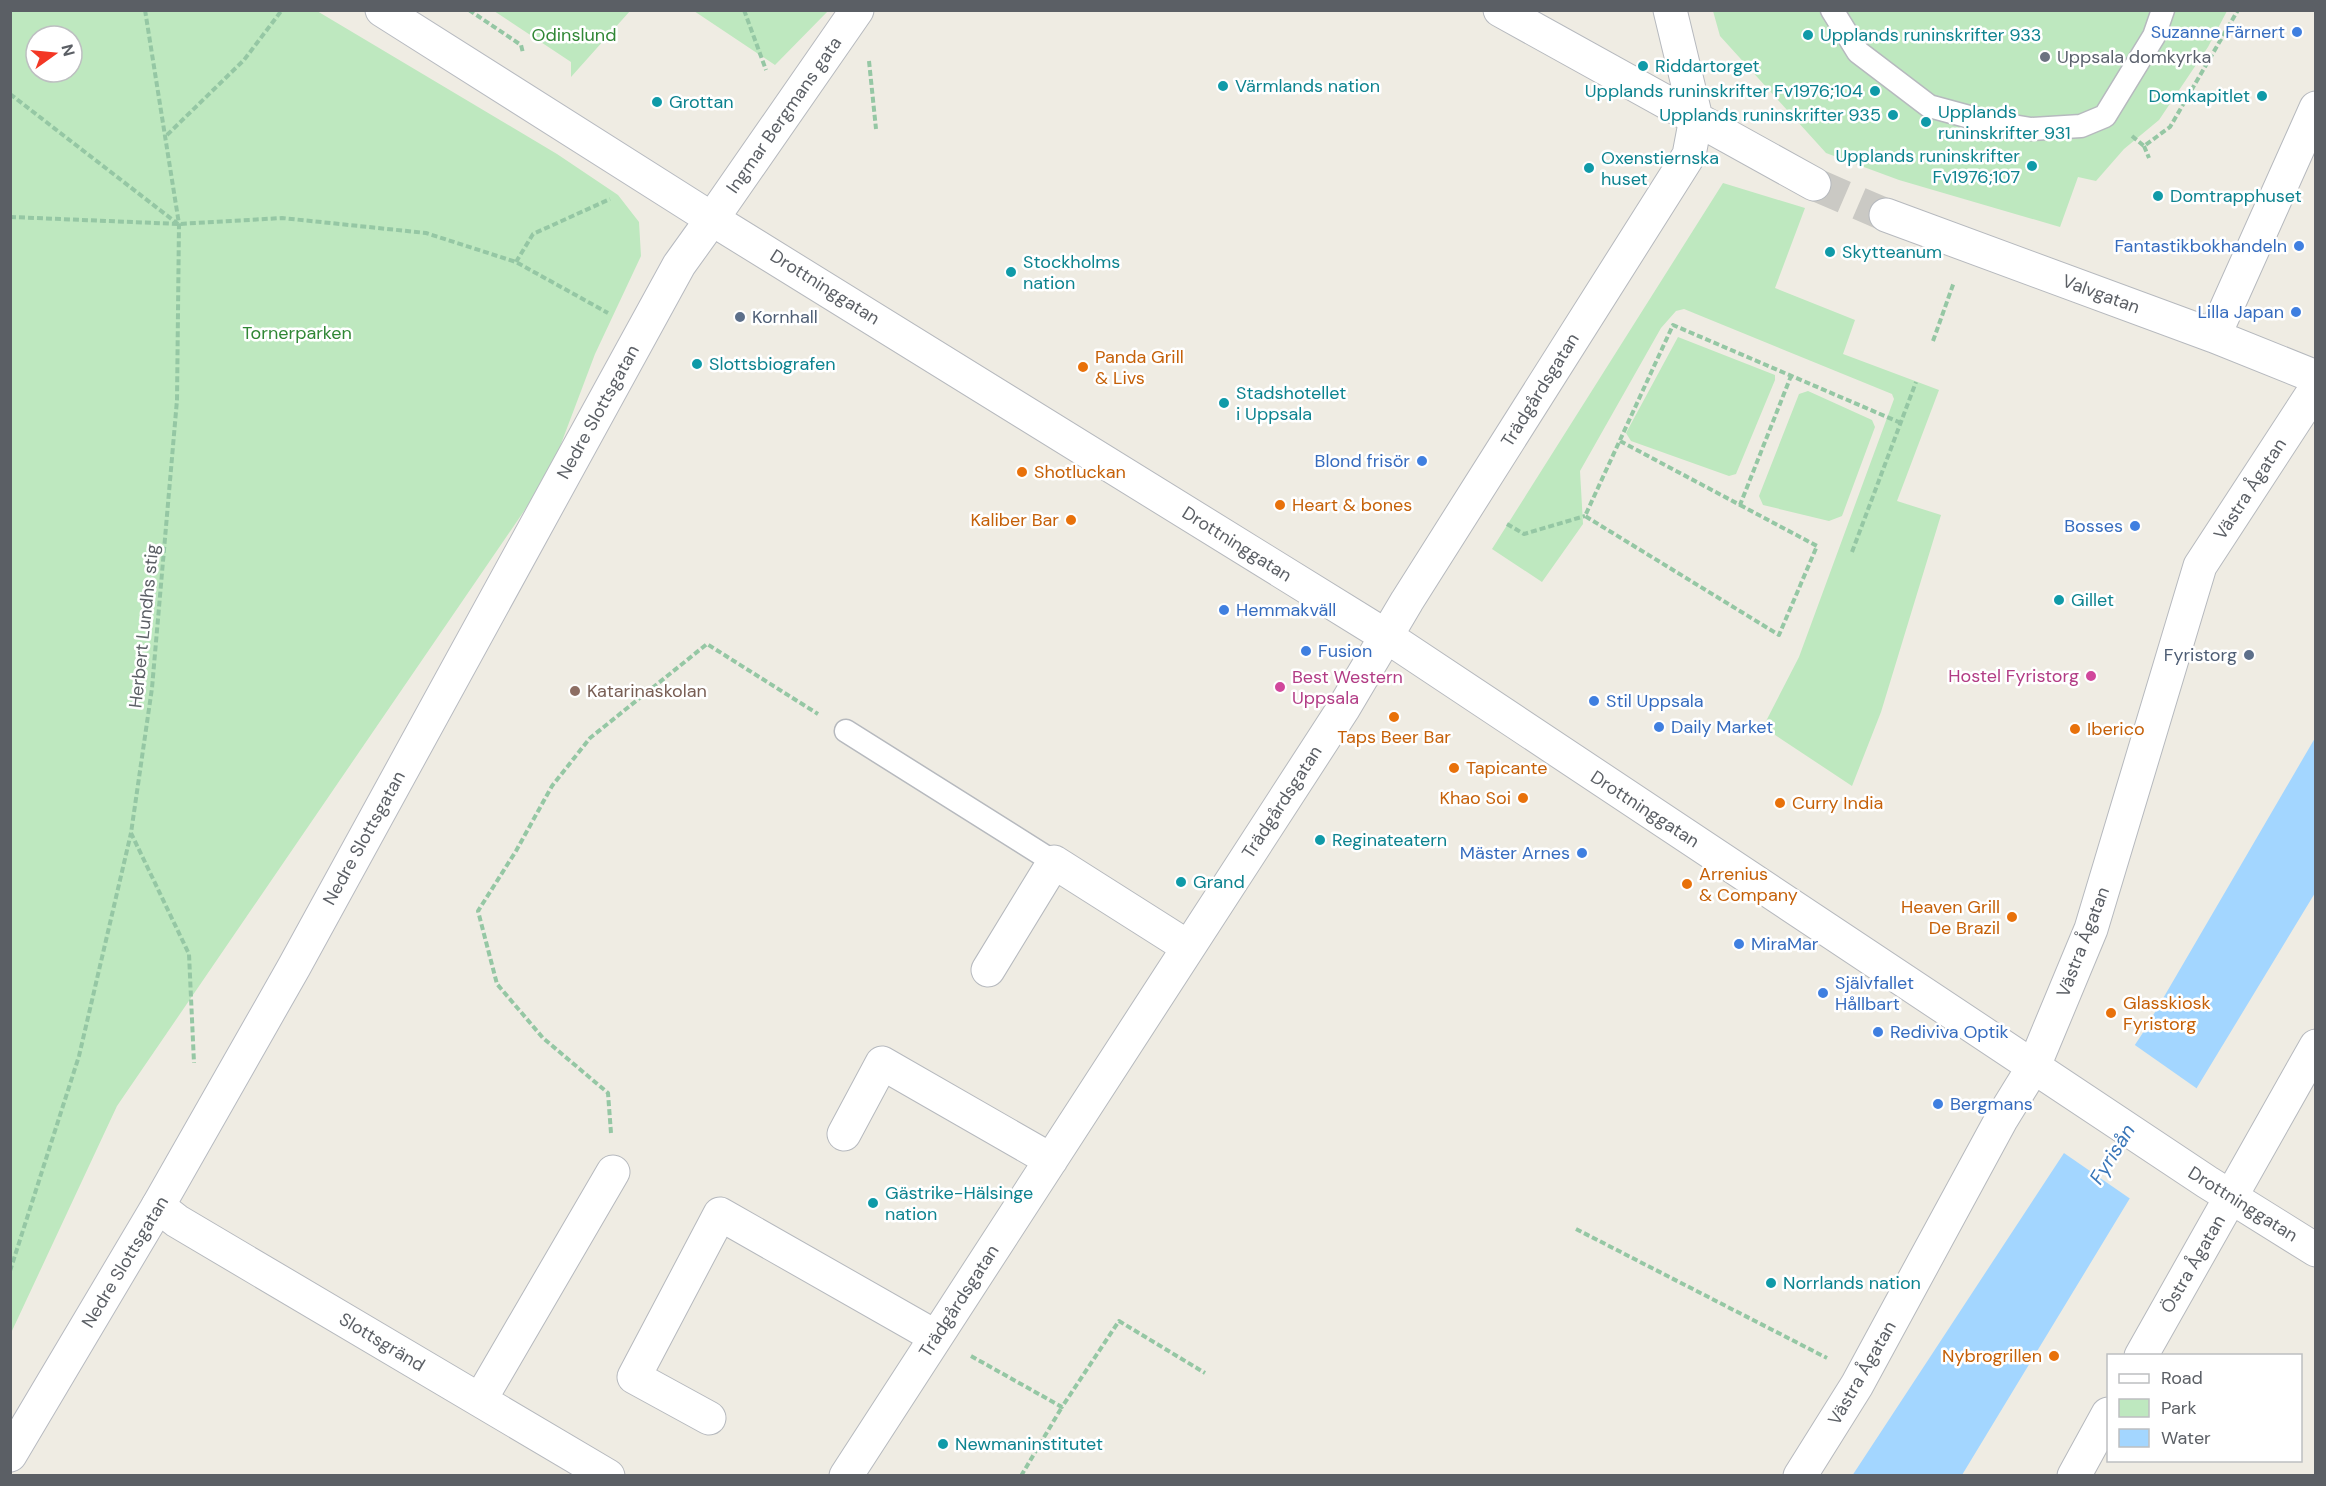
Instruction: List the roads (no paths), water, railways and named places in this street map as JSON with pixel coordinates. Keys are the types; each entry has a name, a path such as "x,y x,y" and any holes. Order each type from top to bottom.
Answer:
{"street":[{"name":"Drottninggatan","path":"382,10 712,219 1386,636 2232,1198 2316,1250"},
{"name":"Ingmar Bergmans gata","path":"712,219 857,10"},
{"path":"1500,10 1814,184"},
{"path":"1670,10 1696,118"},
{"path":"2214,336 2316,108"},
{"name":"Trädgårdsgatan","path":"846,1476 1343,709 1386,636 1689,155 1696,118"},
{"name":"Valvgatan","path":"1886,215 2316,376"},
{"name":"Nedre Slottsgatan","path":"10,1455 158,1206 294,967 679,265 712,219"},
{"name":"Västra Ågatan","path":"1800,1476 1862,1376 2002,1118 2034,1066 2091,929 2200,566 2316,388"},
{"path":"988,970 1054,862 1188,947"},
{"name":"Östra Ågatan","path":"2142,1354 2316,1046"},
{"path":"844,1134 882,1063 1051,1160"},
{"path":"480,1400 613,1173"},
{"name":"Slottsgränd","path":"158,1206 177,1221 608,1476"},
{"path":"709,1418 634,1377 720,1214 936,1336"},
{"path":"2074,1476 2107,1418"}],"lane":[{"path":"1832,10 1858,52 1929,106 1988,122 2031,129 2081,126 2105,116 2154,36 2163,10"},
{"path":"846,731 1054,862"}],"water":[{"name":"Fyrisån","path":"2315,738 2315,893 1962,1475 1852,1476 2144,1031"}],"tunnel":[{"path":"1814,184 1886,215"}],"place":[{"name":"Suzanne Färnert","path":"2297,32"},
{"name":"Upplands runinskrifter 933","path":"1808,35"},
{"name":"Uppsala domkyrka","path":"2045,57"},
{"name":"Riddartorget","path":"1643,66"},
{"name":"Värmlands nation","path":"1223,86"},
{"name":"Upplands runinskrifter Fv1976;104","path":"1875,91"},
{"name":"Domkapitlet","path":"2262,96"},
{"name":"Grottan","path":"657,102"},
{"name":"Upplands runinskrifter 935","path":"1893,115"},
{"name":"Upplands runinskrifter 931","path":"1926,122"},
{"name":"Upplands runinskrifter Fv1976;107","path":"2032,166"},
{"name":"Oxenstiernska huset","path":"1589,168"},
{"name":"Domtrapphuset","path":"2158,196"},
{"name":"Fantastikbokhandeln","path":"2299,246"},
{"name":"Skytteanum","path":"1830,252"},
{"name":"Stockholms nation","path":"1011,272"},
{"name":"Lilla Japan","path":"2296,312"},
{"name":"Kornhall","path":"740,317"},
{"name":"Slottsbiografen","path":"697,364"},
{"name":"Panda Grill & Livs","path":"1083,367"},
{"name":"Stadshotellet i Uppsala","path":"1224,403"},
{"name":"Blond frisör","path":"1422,461"},
{"name":"Shotluckan","path":"1022,472"},
{"name":"Heart & bones","path":"1280,505"},
{"name":"Kaliber Bar","path":"1071,520"},
{"name":"Bosses","path":"2135,526"},
{"name":"Gillet","path":"2059,600"},
{"name":"Hemmakväll","path":"1224,610"},
{"name":"Fusion","path":"1306,651"},
{"name":"Fyristorg","path":"2249,655"},
{"name":"Hostel Fyristorg","path":"2091,676"},
{"name":"Best Western Uppsala","path":"1280,687"},
{"name":"Katarinaskolan","path":"575,691"},
{"name":"Stil Uppsala","path":"1594,701"},
{"name":"Taps Beer Bar","path":"1394,717"},
{"name":"Daily Market","path":"1659,727"},
{"name":"Iberico","path":"2075,729"},
{"name":"Tapicante","path":"1454,768"},
{"name":"Khao Soi","path":"1523,798"},
{"name":"Curry India","path":"1780,803"},
{"name":"Reginateatern","path":"1320,840"},
{"name":"Mäster Arnes","path":"1582,853"},
{"name":"Grand","path":"1181,882"},
{"name":"Arrenius & Company","path":"1687,884"},
{"name":"Heaven Grill De Brazil","path":"2012,917"},
{"name":"MiraMar","path":"1739,944"},
{"name":"Självfallet Hållbart","path":"1823,993"},
{"name":"Glasskiosk Fyristorg","path":"2111,1013"},
{"name":"Rediviva Optik","path":"1878,1032"},
{"name":"Bergmans","path":"1938,1104"},
{"name":"Gästrike-Hälsinge nation","path":"873,1203"},
{"name":"Norrlands nation","path":"1771,1283"},
{"name":"Nybrogrillen","path":"2054,1356"},
{"name":"Newmaninstitutet","path":"943,1444"}],"park label":[{"name":"Odinslund","path":"574,35"},
{"name":"Tornerparken","path":"297,333"}]}
